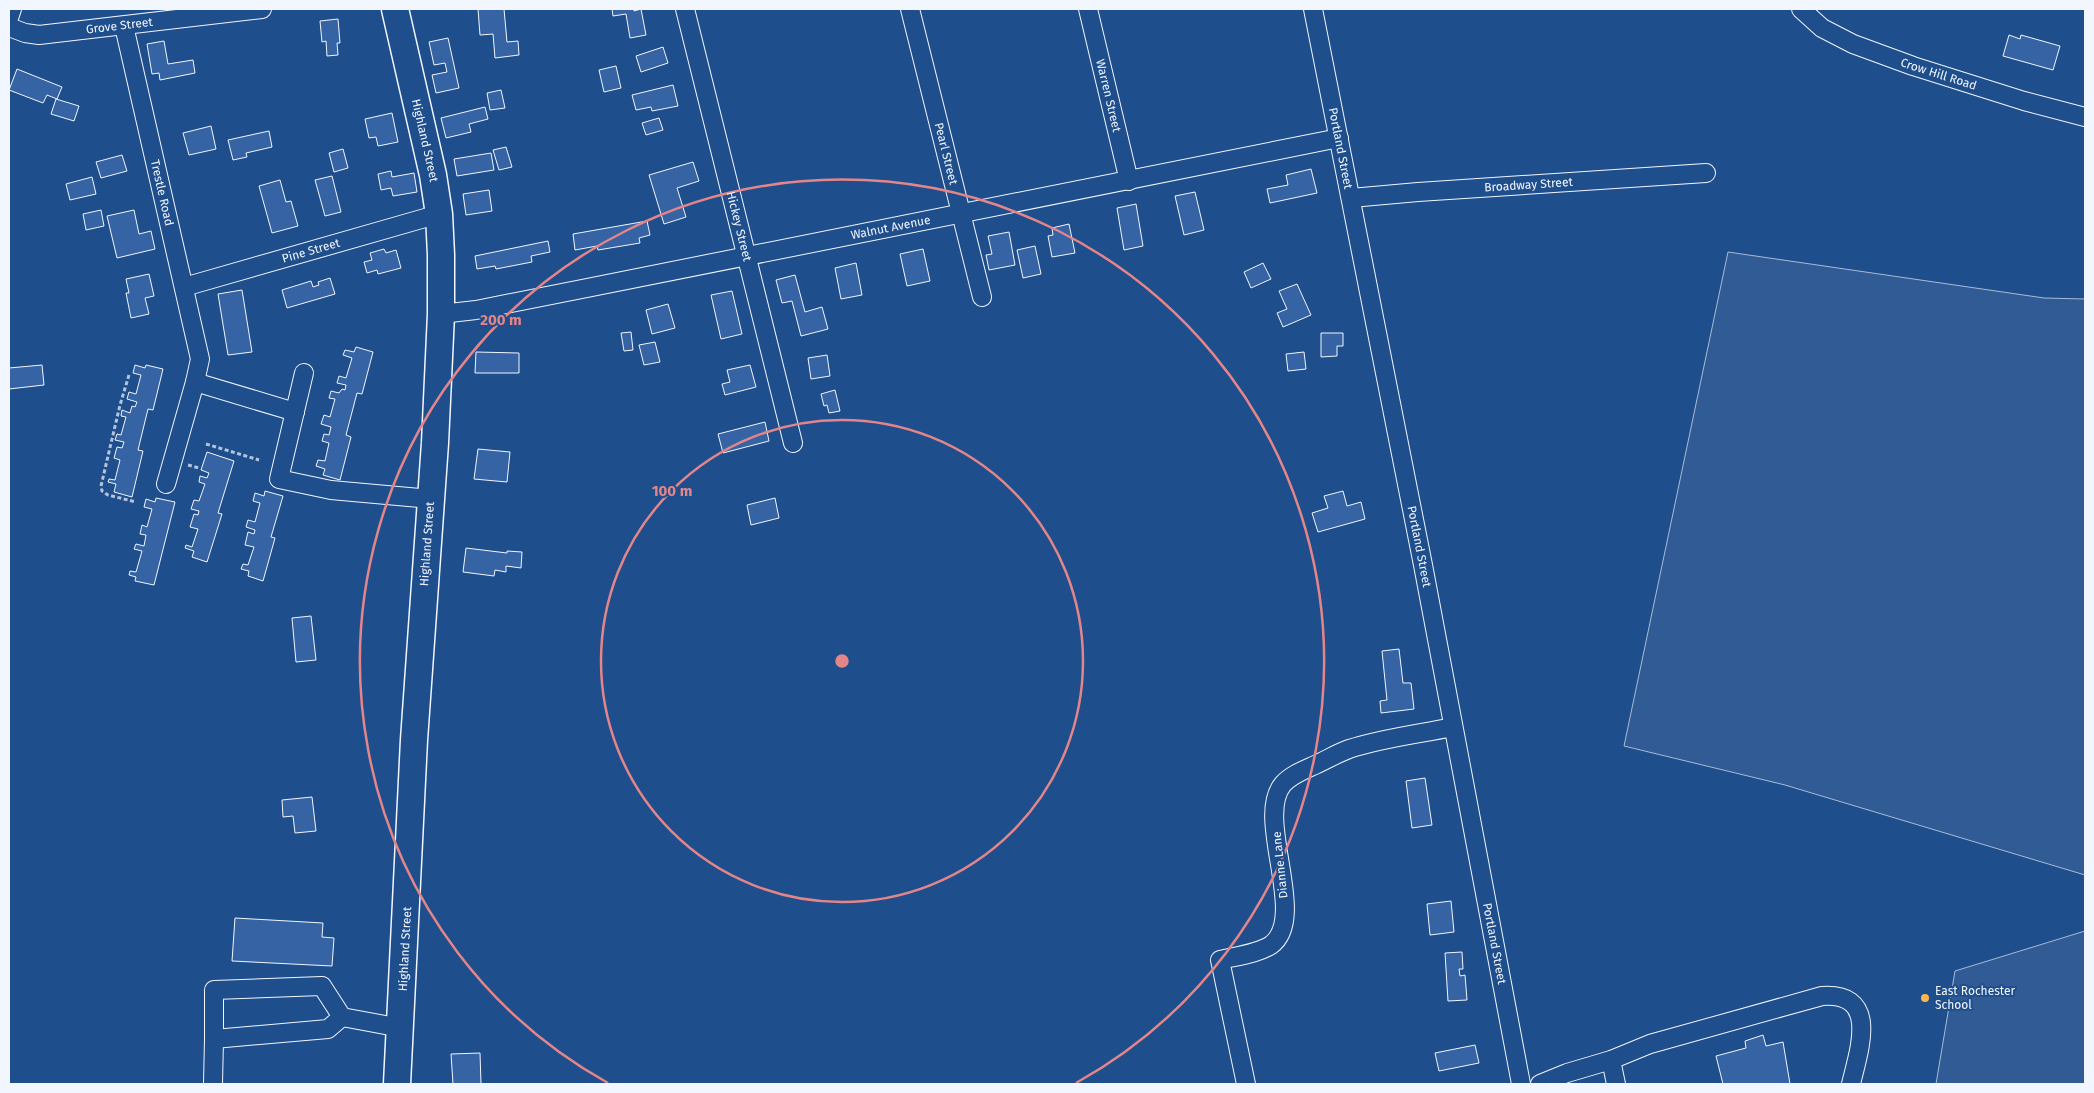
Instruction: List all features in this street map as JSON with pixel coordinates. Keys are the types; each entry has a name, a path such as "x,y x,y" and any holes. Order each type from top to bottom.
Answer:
{"highway":[{"name":"Highland Street","path":"395,9 431,166 439,214 441,314 431,500 414,740 398,1084"}],"street":[{"path":"9,18 12,9"},
{"name":"Grove Street","path":"9,27 25,33 39,35 262,9"},
{"name":"Hickey Street","path":"685,9 793,443"},
{"name":"Pearl Street","path":"910,9 982,297"},
{"name":"Warren Street","path":"1088,9 1129,181"},
{"name":"Portland Street","path":"1313,9 1423,564 1521,1084"},
{"name":"Crow Hill Road","path":"1802,9 1822,28 1853,44 1941,75 2024,101 2085,117"},
{"name":"Trestle Road","path":"124,26 161,196 200,359 195,382"},
{"name":"Walnut Avenue","path":"441,314 486,308 1338,138"},
{"name":"Broadway Street","path":"1351,198 1706,173"},
{"name":"Pine Street","path":"184,288 439,214"},
{"path":"304,374 280,479 331,490 431,500"},
{"path":"166,484 195,382 295,412"},
{"name":"Dianne Lane","path":"1246,1084 1220,960 1258,951 1271,944 1280,934 1284,920 1284,899 1275,818 1276,800 1283,784 1300,772 1348,750 1453,727"},
{"path":"214,1084 214,990 322,986 342,1017 401,1028"},
{"path":"1540,1084 1567,1073 1612,1060 1650,1044 1727,1021 1822,996 1833,995 1842,996 1850,1002 1857,1009 1861,1018 1862,1037 1851,1084"},
{"path":"214,1039 328,1029 342,1017"},
{"path":"1612,1060 1616,1084"}],"path":[{"path":"129,375 101,486 102,491 108,495 136,502"},
{"path":"206,444 259,460"}],"shaded area":[{"path":"1728,252 2044,298 2085,299 2085,875 1785,785 1624,746"},
{"path":"2085,931 2085,1084 1936,1084 1955,971"}],"building":[{"path":"478,9 504,9 507,42 518,41 519,55 495,58 493,34 480,35"},
{"path":"612,9 634,9 634,11 641,9 646,35 630,38 626,14 613,16"},
{"path":"338,19 340,43 337,43 338,55 327,56 326,41 322,42 320,21"},
{"path":"2009,35 2020,39 2021,35 2060,46 2053,70 2003,56"},
{"path":"448,38 459,88 436,93 432,75 447,72 445,63 434,65 429,42"},
{"path":"164,41 168,64 193,60 195,73 160,80 159,73 152,74 147,44"},
{"path":"663,47 668,63 641,72 636,56"},
{"path":"616,66 621,88 604,92 599,70"},
{"path":"17,69 62,87 57,99 47,95 43,103 9,90"},
{"path":"673,85 678,106 652,111 651,107 636,110 632,95"},
{"path":"501,90 505,108 490,110 487,93"},
{"path":"56,99 79,106 74,121 51,114"},
{"path":"485,107 488,119 469,124 471,132 446,138 441,118"},
{"path":"392,113 398,142 378,146 376,137 369,138 365,119"},
{"path":"659,118 663,130 646,135 642,123"},
{"path":"211,126 216,149 189,155 183,133"},
{"path":"269,131 272,147 246,153 247,157 233,160 228,140"},
{"path":"506,147 512,167 499,170 493,150"},
{"path":"343,149 348,168 334,172 329,153"},
{"path":"491,153 494,170 457,176 454,159"},
{"path":"122,155 127,171 101,178 96,162"},
{"path":"693,162 699,181 677,188 686,217 664,224 649,175"},
{"path":"1311,169 1317,193 1270,203 1267,189 1288,185 1286,175"},
{"path":"391,171 392,177 414,173 417,192 393,196 391,188 381,190 378,174"},
{"path":"332,176 341,212 325,216 315,180"},
{"path":"92,177 96,194 70,200 66,184"},
{"path":"280,180 286,202 291,201 298,226 272,233 259,186"},
{"path":"489,190 492,211 466,215 463,194"},
{"path":"1195,192 1204,230 1184,235 1175,196"},
{"path":"1136,204 1143,246 1124,250 1117,208"},
{"path":"101,210 104,226 86,230 83,214"},
{"path":"134,210 139,234 151,231 155,249 117,258 107,216"},
{"path":"647,221 650,235 639,238 640,243 598,250 597,246 575,250 573,234"},
{"path":"1069,224 1075,253 1052,257 1048,236 1053,235 1052,228"},
{"path":"1009,232 1015,265 989,270 986,255 992,254 988,236"},
{"path":"548,241 550,252 531,256 532,262 496,269 495,266 477,269 475,256"},
{"path":"1035,246 1041,274 1023,278 1017,250"},
{"path":"384,249 386,253 396,250 401,268 378,274 377,270 367,273 364,262 372,260 370,253"},
{"path":"923,249 930,281 907,286 900,254"},
{"path":"856,263 862,295 841,299 835,268"},
{"path":"1263,263 1271,279 1251,288 1244,272"},
{"path":"149,274 154,296 145,298 149,314 131,318 126,293 129,293 126,279"},
{"path":"795,275 805,312 822,307 828,329 801,336 792,301 782,303 776,280"},
{"path":"330,278 335,294 287,308 282,290 311,281 313,287 319,285 318,282"},
{"path":"1297,284 1311,315 1283,327 1277,313 1287,309 1279,291"},
{"path":"242,290 252,352 228,355 218,294"},
{"path":"732,291 742,334 721,339 711,295"},
{"path":"668,304 675,328 652,334 646,310"},
{"path":"631,332 633,350 624,351 621,333"},
{"path":"1321,333 1343,333 1343,346 1337,346 1337,356 1321,357"},
{"path":"655,342 660,362 644,365 639,345"},
{"path":"356,347 373,352 362,394 357,393 346,435 351,437 340,480 323,475 325,469 316,466 318,460 325,461 329,443 322,441 324,434 329,435 331,427 321,424 324,415 330,417 335,399 329,398 331,391 339,393 342,389 345,390 346,385 337,383 339,376 346,378 352,358 343,355 345,350 354,352"},
{"path":"476,352 519,353 519,373 475,373"},
{"path":"1304,352 1306,369 1288,371 1286,354"},
{"path":"827,355 830,376 811,379 808,358"},
{"path":"42,365 44,385 9,389 9,368"},
{"path":"135,365 145,368 146,365 163,369 153,410 148,409 138,450 143,451 132,497 114,492 116,484 108,482 109,479 115,480 120,460 114,458 117,447 122,448 124,442 115,440 117,434 121,435 126,417 121,416 122,410 130,413 132,406 135,407 137,402 127,399 129,392 136,394 141,375 133,373"},
{"path":"750,365 756,387 725,395 722,384 730,382 727,370"},
{"path":"835,390 840,411 829,413 827,405 824,406 821,394"},
{"path":"765,422 769,441 723,453 718,434"},
{"path":"478,449 510,452 507,482 474,479"},
{"path":"207,452 234,461 218,513 222,514 207,562 192,557 194,551 185,548 186,545 192,547 198,529 190,527 194,514 198,515 199,511 191,509 194,500 199,501 205,484 199,482 200,476 207,478 209,473 201,470"},
{"path":"265,491 283,496 271,537 275,538 263,581 248,576 249,571 241,569 243,564 248,565 254,547 245,545 248,532 254,534 255,530 246,527 248,520 255,522 260,503 253,501 255,493 264,496"},
{"path":"1343,491 1347,506 1361,502 1365,519 1318,532 1312,513 1328,508 1324,496"},
{"path":"156,498 175,502 154,585 135,581 136,577 129,575 130,571 136,572 142,551 134,549 136,544 144,546 146,535 140,534 142,525 147,527 152,509 144,507 146,499 155,502"},
{"path":"775,498 779,518 751,525 747,505"},
{"path":"466,548 507,553 507,551 522,552 521,568 506,566 506,572 495,570 494,576 463,572"},
{"path":"311,616 316,660 296,662 292,618"},
{"path":"1399,649 1403,683 1411,683 1414,709 1381,713 1380,701 1387,700 1382,651"},
{"path":"1425,778 1432,825 1412,828 1406,781"},
{"path":"312,797 316,831 295,833 293,816 283,817 282,800"},
{"path":"1451,901 1454,932 1430,935 1427,904"},
{"path":"235,918 323,923 322,937 334,938 332,966 232,961"},
{"path":"1462,952 1463,969 1459,969 1460,976 1465,975 1467,1000 1448,1001 1445,953"},
{"path":"1763,1035 1766,1046 1783,1042 1790,1084 1723,1084 1716,1056 1746,1048 1745,1041"},
{"path":"1475,1045 1479,1063 1439,1071 1435,1053"},
{"path":"480,1053 481,1084 453,1084 451,1054"}],"place":[{"name":"East Rochester School","path":"1925,998"}]}
